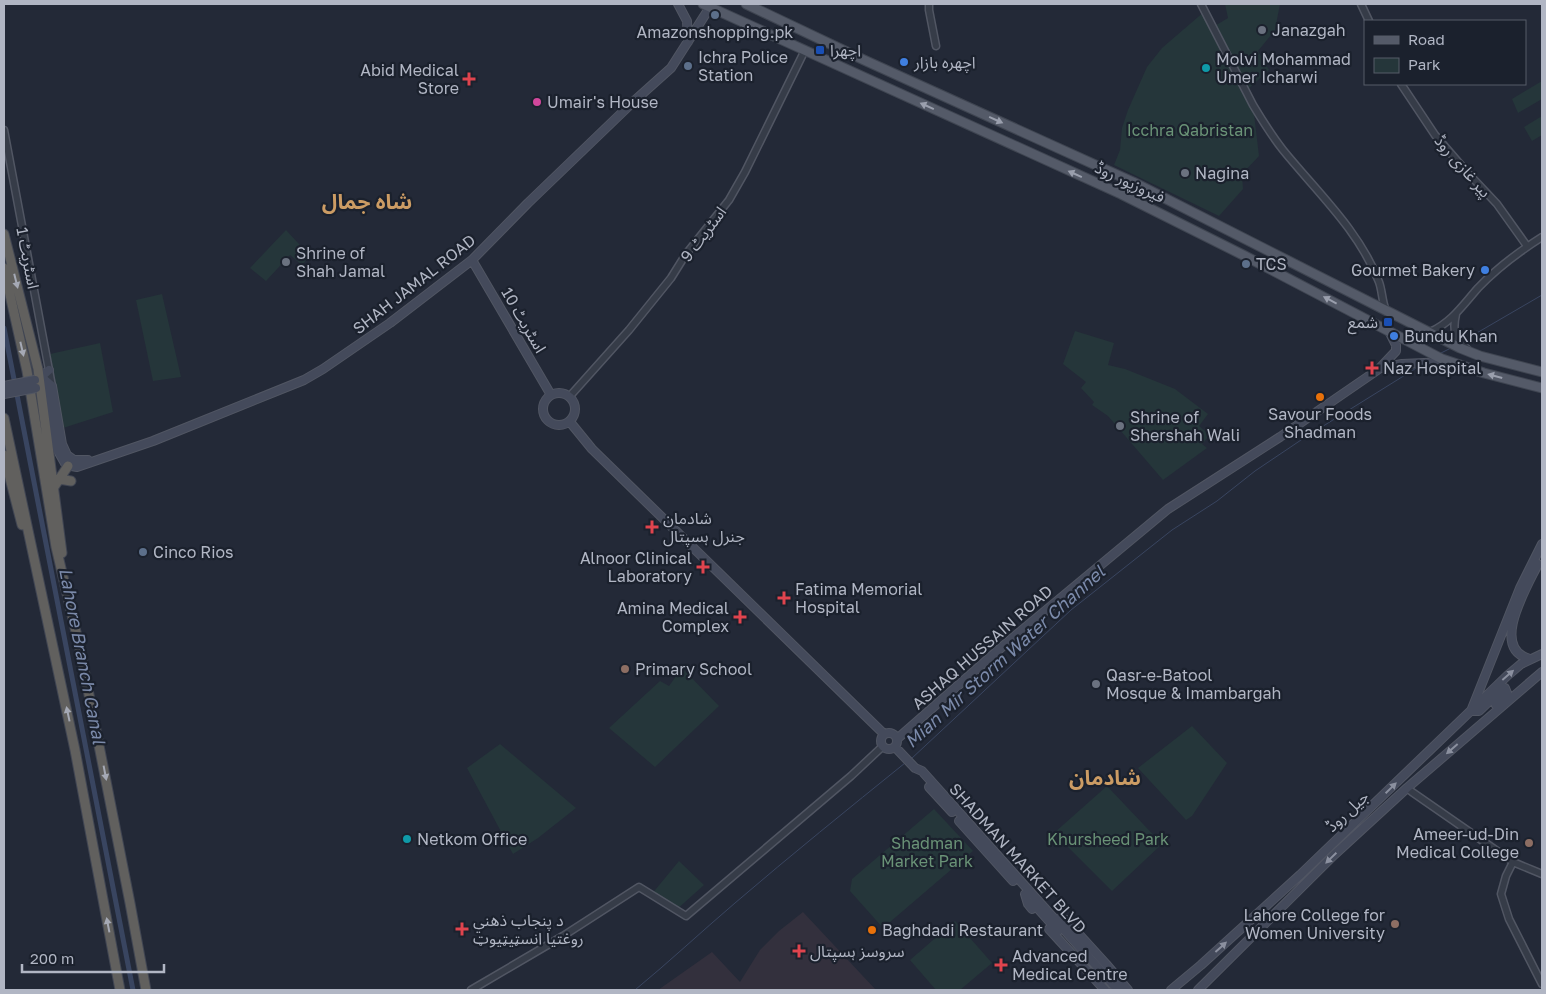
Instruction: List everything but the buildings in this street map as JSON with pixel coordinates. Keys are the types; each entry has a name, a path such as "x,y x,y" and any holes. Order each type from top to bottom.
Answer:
{"highway":[{"path":"4,234 34,350 37,384 62,544 62,571"},
{"path":"4,268 27,371 56,547 102,762 146,990"},
{"path":"4,418 76,750 120,990"},
{"path":"4,455 24,533 39,575"},
{"path":"54,487 68,466"},
{"path":"60,479 71,482"}],"main road":[{"path":"678,4 687,22 688,42"},
{"name":"فیروزپور روڈ","path":"746,4 1133,182 1480,356 1542,372"},
{"name":"SHAH JAMAL ROAD","path":"98,460 152,441 304,380 390,323 472,260 528,203 671,68 688,42 706,6"},
{"name":"فیروزپور روڈ","path":"706,6 1121,194 1245,256 1442,360 1542,388"},
{"path":"1121,194 1135,198 1171,216 1177,216 1180,212 1176,207 1140,190 1133,182"},
{"path":"1245,256 1234,247 1186,223 1181,218 1187,213 1238,238 1250,240"},
{"name":"اسٹریٹ 10","path":"472,260 551,395"},
{"name":"ASHAQ HUSSAIN ROAD","path":"896,743 1002,646 1168,509 1280,437 1379,369 1396,351 1396,344 1389,331"},
{"path":"1459,365 1431,348 1429,346 1430,343 1435,340 1460,351 1480,356"},
{"name":"ASHAQ HUSSAIN ROAD","path":"1379,369 1442,360"},
{"path":"37,384 48,370"},
{"path":"4,394 47,381 52,386 65,452 76,461 98,460"},
{"path":"4,386 37,384 44,387 47,390 57,449 62,460 68,466 82,466 98,460"},
{"path":"561,393 570,396 575,406 575,412 570,422 557,426 548,422 545,418 544,402 551,395 561,393"},
{"path":"570,422 592,449 884,734"},
{"path":"1473,731 1476,722 1506,695 1507,690 1502,689 1479,711 1471,712 1520,588 1542,544"},
{"path":"1530,659 1522,657 1515,650 1511,640 1512,631 1520,602 1542,555"},
{"name":"جیل روڈ","path":"1171,990 1300,875 1471,712 1508,674 1530,659 1542,654"},
{"name":"جیل روڈ","path":"1198,990 1328,861 1408,788 1542,672"},
{"path":"892,733 896,743 890,749 883,746 881,739 884,734 892,733"},
{"name":"SHADMAN MARKET BLVD","path":"896,743 902,754 1118,990"},
{"path":"918,771 1024,894 1113,990"},
{"path":"1024,894 1028,904 1105,990"},
{"path":"1054,919 1066,920 1128,990"},
{"path":"1180,990 1195,976 1201,965"}],"street":[{"path":"929,4 936,46"},
{"path":"1201,4 1261,118 1286,153 1333,206 1362,249 1379,281 1385,308"},
{"path":"1361,4 1369,20"},
{"name":"اسٹریٹ 9","path":"570,396 629,330 671,278 686,254 729,200 745,172 804,50"},
{"name":"پیر غازی روڈ","path":"1402,85 1446,149 1497,204 1527,246"},
{"name":"اسٹریٹ 1","path":"4,130 52,386"},
{"path":"1430,332 1456,314 1491,276 1527,246 1542,237"},
{"path":"1456,314 1454,328 1461,345"},
{"path":"471,990 563,936 638,887 686,916 883,746"},
{"path":"1408,788 1513,862 1542,874"},
{"path":"1513,862 1506,876 1501,894 1509,919 1542,984"}],"shaded area":[{"name":"سروسز ہسپتال","path":"803,912 876,990 658,990 712,952 740,982 760,950 779,931"}],"green space":[{"name":"Icchra Qabristan","path":"1225,4 1280,4 1275,30 1258,51 1269,70 1246,91 1253,105 1259,156 1242,174 1243,189 1219,216 1114,165 1120,150 1122,128 1128,110 1147,67 1162,48 1205,11 1213,27 1228,18"},
{"path":"1542,81 1542,99 1518,113 1512,99"},
{"path":"1542,116 1542,135 1532,141 1524,127"},
{"path":"286,230 310,256 302,265 290,255 266,281 250,268"},
{"path":"162,294 181,377 153,381 136,300"},
{"path":"1075,331 1114,343 1108,365 1125,369 1175,389 1208,414 1199,426 1210,435 1202,444 1207,448 1163,480 1108,416 1092,405 1094,402 1081,388 1086,382 1063,364"},
{"path":"100,343 113,412 63,428 50,354"},
{"path":"682,668 719,706 655,767 609,728 660,681 669,686"},
{"path":"1192,726 1227,763 1192,816 1186,820 1138,768"},
{"path":"500,744 576,808 538,838 513,854 467,768"},
{"name":"Khursheed Park","path":"1107,786 1162,844 1112,891 1054,833"},
{"name":"Shadman Market Park","path":"934,809 973,851 883,928 850,891 852,879"},
{"path":"679,861 704,885 675,911 651,895"},
{"path":"955,921 992,963 960,990 936,990 910,960"}],"waterway":[{"name":"Mian Mir Storm Water Channel","path":"1463,341 1542,295"},
{"name":"Lahore Branch Canal","path":"4,328 133,990"},
{"name":"Mian Mir Storm Water Channel","path":"1441,353 1451,348"},
{"name":"Mian Mir Storm Water Channel","path":"911,759 1071,610 1172,530 1217,501 1255,471 1304,438 1418,367"},
{"name":"Mian Mir Storm Water Channel","path":"635,990 756,885 905,763"}],"place":[{"name":"Amazonshopping.pk","path":"715,15"},
{"name":"Janazgah","path":"1262,30"},
{"name":"اچھرا","path":"820,50"},
{"name":"اچھرہ بازار","path":"904,62"},
{"name":"Ichra Police Station","path":"688,66"},
{"name":"Molvi Mohammad Umer Icharwi","path":"1206,68"},
{"name":"Abid Medical Store","path":"469,79"},
{"name":"Umair's House","path":"537,102"},
{"name":"Nagina","path":"1185,173"},
{"name":"Shrine of Shah Jamal","path":"286,262"},
{"name":"TCS","path":"1246,264"},
{"name":"Gourmet Bakery","path":"1485,270"},
{"name":"شمع","path":"1388,322"},
{"name":"Bundu Khan","path":"1394,336"},
{"name":"Naz Hospital","path":"1372,368"},
{"name":"Savour Foods Shadman","path":"1320,397"},
{"name":"Shrine of Shershah Wali","path":"1120,426"},
{"name":"شادمان جنرل ہسپتال","path":"652,527"},
{"name":"Cinco Rios","path":"143,552"},
{"name":"Alnoor Clinical Laboratory","path":"703,567"},
{"name":"Fatima Memorial Hospital","path":"784,598"},
{"name":"Amina Medical Complex","path":"740,617"},
{"name":"Primary School","path":"625,669"},
{"name":"Qasr-e-Batool Mosque & Imambargah","path":"1096,684"},
{"name":"Netkom Office","path":"407,839"},
{"name":"Ameer-ud-Din Medical College","path":"1529,843"},
{"name":"Lahore College for Women University","path":"1395,924"},
{"name":"د پنجاب ذهني روغتیا انسټیټیوټ","path":"462,929"},
{"name":"Baghdadi Restaurant","path":"872,930"},
{"name":"سروسز ہسپتال","path":"799,951"},
{"name":"Advanced Medical Centre","path":"1001,965"}],"district":[{"name":"شاہ جمال","path":"367,202"},
{"name":"شادمان","path":"1105,778"}]}
